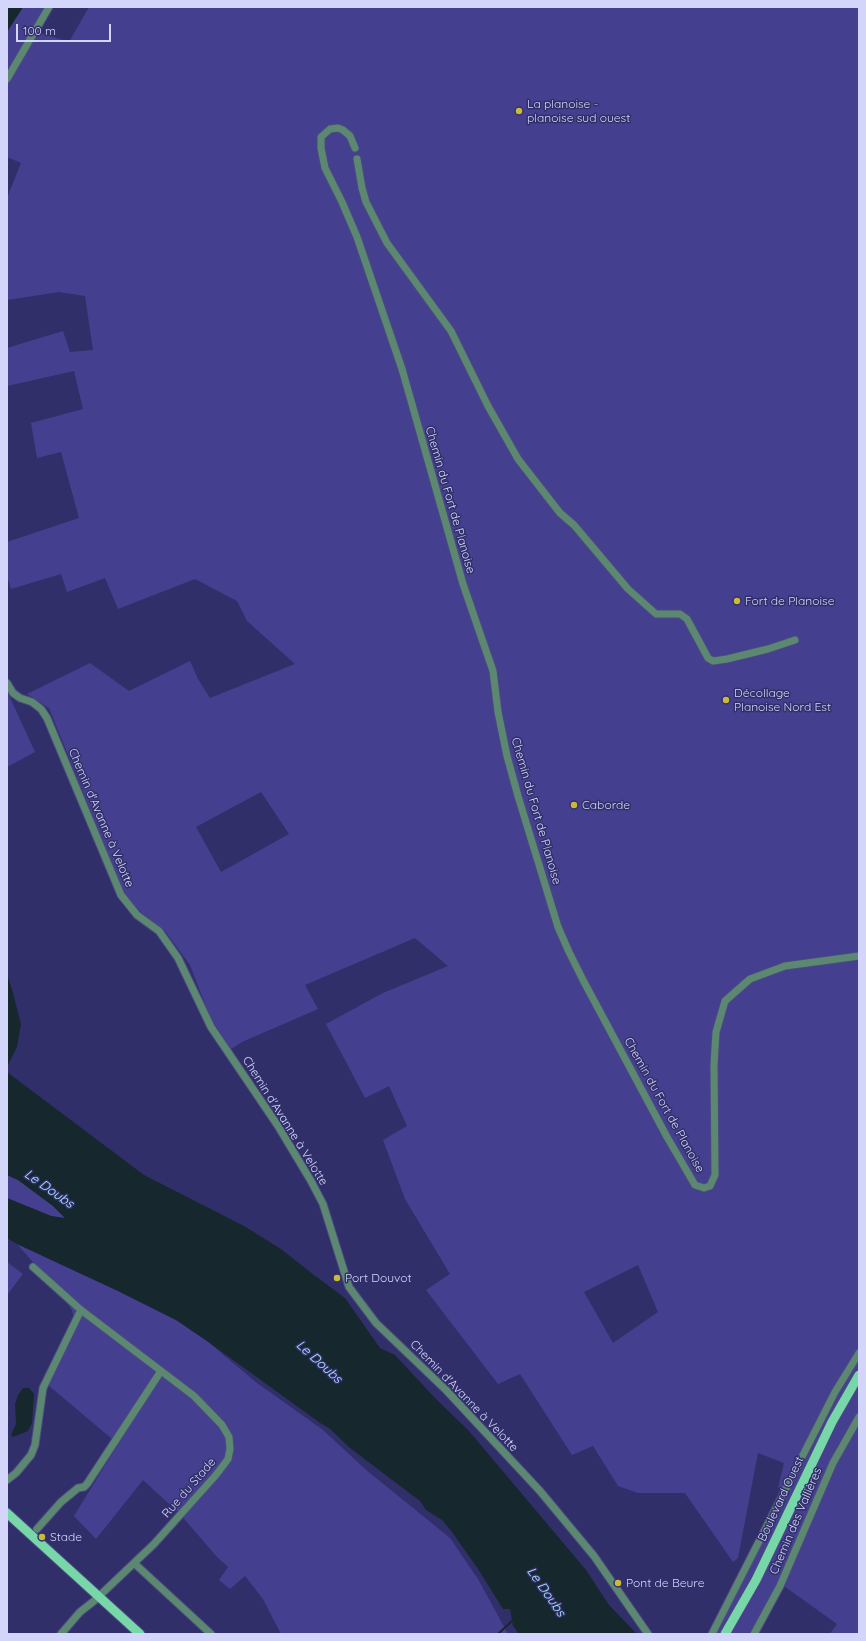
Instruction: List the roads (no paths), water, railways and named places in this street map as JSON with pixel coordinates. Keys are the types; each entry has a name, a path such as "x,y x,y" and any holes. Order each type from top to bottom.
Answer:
{"main road":[{"name":"Boulevard Ouest","path":"725,1634 756,1580 834,1418 859,1375"},
{"path":"7,1513 140,1634"}],"street":[{"path":"7,78 49,7"},
{"name":"Chemin du Fort de Planoise","path":"354,148 350,136 338,128 330,129 321,137 321,148 325,168 357,237 402,369 461,577 493,672 498,712 507,756 558,927 583,980 667,1137 695,1185 704,1188 710,1186 715,1175 714,1065 716,1032 725,1001 750,979 785,966 859,956"},
{"path":"357,158 366,202 387,244 451,331 488,406 511,447 560,513 574,525 628,589 656,614 680,614 686,620 708,658 713,661 768,649 795,640"},
{"name":"Chemin d'Avanne à Velotte","path":"7,683 13,693 20,698 32,702 41,709 47,718 121,895 137,915 159,931 178,958 211,1027 278,1126 311,1181 323,1204 349,1287 376,1323 446,1390 540,1491 594,1556 648,1634"},
{"name":"Rue du Stade","path":"33,1267 81,1310 194,1396 222,1425 228,1437 230,1448 228,1459 216,1475 154,1544 80,1612 61,1634"},
{"path":"7,1480 16,1473 31,1455 35,1445 43,1388 81,1310"},
{"name":"Chemin des Vallières","path":"712,1634 835,1392 859,1353"},
{"path":"37,1529 61,1502 78,1488 84,1487 87,1484 161,1370"},
{"name":"Chemin des Vallières","path":"754,1634 780,1586 833,1463 859,1417"},
{"path":"134,1563 211,1634"}],"water":[{"path":"7,7 23,7 7,32"},
{"path":"7,974 21,1024 17,1047 7,1067"},
{"name":"Le Doubs","path":"7,1072 144,1175 244,1226 281,1249 345,1298 380,1348 395,1355 435,1398 469,1431 586,1570 609,1605 637,1634 519,1634 513,1626 510,1609 503,1609 478,1569 442,1520 426,1510 420,1501 350,1448 329,1428 176,1320 7,1238 7,1198 51,1216 65,1218 53,1206 18,1180 7,1175"},
{"path":"23,1388 29,1388 34,1394 32,1423 28,1431 13,1437 11,1435 16,1424 15,1404 18,1395"}],"waterway":[{"path":"498,1634 513,1620"}],"place":[{"name":"La planoise - planoise sud ouest","path":"519,111"},
{"name":"Fort de Planoise","path":"737,601"},
{"name":"Décollage Planoise Nord Est","path":"726,700"},
{"name":"Caborde","path":"574,805"},
{"name":"Port Douvot","path":"337,1278"},
{"name":"Stade","path":"42,1537"},
{"name":"Pont de Beure","path":"618,1583"}]}
